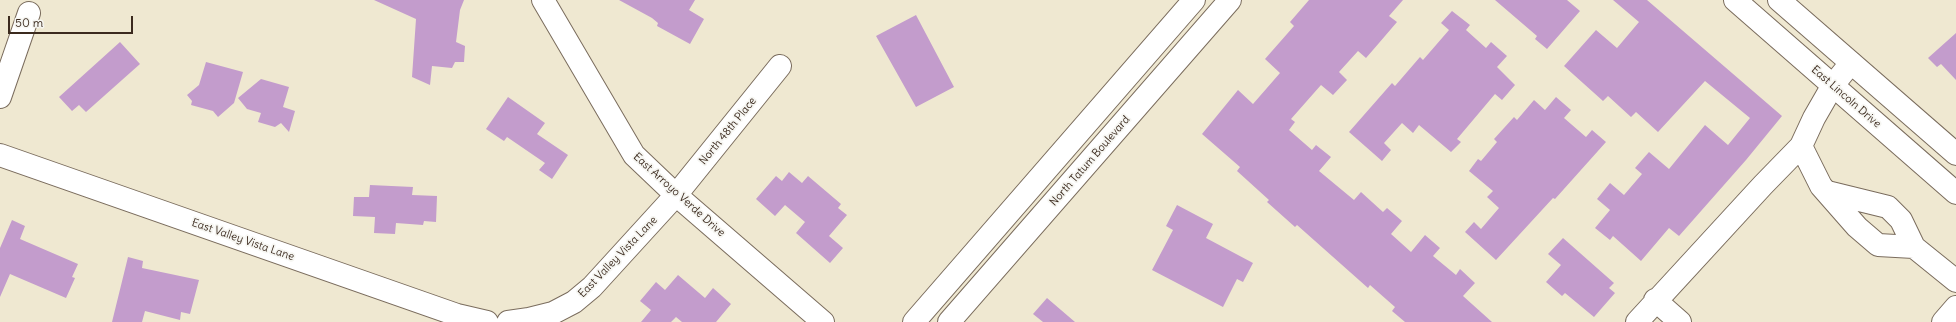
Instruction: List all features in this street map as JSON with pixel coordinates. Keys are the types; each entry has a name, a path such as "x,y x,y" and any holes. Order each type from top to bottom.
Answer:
{"street":[{"name":"East Arroyo Verde Drive","path":"542,0 634,155 676,195 823,322"},
{"path":"914,322 1194,0"},
{"name":"East Lincoln Drive","path":"1735,0 1956,193"},
{"path":"1779,0 1956,154"},
{"name":"North Tatum Boulevard","path":"949,322 1225,1"},
{"path":"0,97 29,13"},
{"path":"1638,322 1655,300 1682,274 1762,185 1801,146 1814,118 1833,85 1850,63"},
{"name":"North 48th Place","path":"676,195 780,66"},
{"path":"1801,146 1826,192 1858,227 1878,245 1914,247"},
{"name":"East Valley Vista Lane","path":"0,155 457,315 487,322"},
{"path":"1826,192 1888,207 1902,220 1914,247 1956,281"},
{"name":"East Valley Vista Lane","path":"508,322 553,313 574,302 592,287 676,195"},
{"path":"1655,300 1680,322"},
{"path":"1943,322 1956,307"}],"building":[{"path":"374,0 464,0 460,10 456,42 465,46 464,62 455,62 452,68 432,66 430,85 412,77 416,19"},
{"path":"619,0 695,0 689,10 704,19 690,44 657,26 658,23 652,18"},
{"path":"1309,0 1403,0 1389,16 1397,22 1366,58 1358,51 1339,72 1347,80 1333,95 1321,85 1291,119 1295,122 1289,130 1312,150 1316,145 1331,157 1319,171 1354,200 1361,192 1383,212 1387,208 1402,221 1391,234 1411,252 1425,235 1440,248 1433,256 1456,275 1460,269 1475,283 1463,296 1492,322 1405,322 1392,311 1395,307 1370,285 1368,288 1297,225 1295,227 1267,202 1269,200 1237,171 1240,167 1202,134 1238,90 1253,104 1280,73 1265,59 1294,26 1290,22"},
{"path":"1495,0 1567,0 1580,11 1547,49 1535,39 1537,36"},
{"path":"1613,0 1647,0 1782,116 1746,160 1679,236 1669,228 1641,261 1613,236 1610,240 1595,228 1610,210 1597,199 1610,183 1624,195 1642,174 1635,168 1649,152 1669,169 1705,125 1728,145 1750,118 1705,81 1658,132 1636,112 1631,117 1608,96 1603,101 1564,66 1596,30 1617,48 1639,22"},
{"path":"1452,11 1470,25 1466,30 1486,48 1491,42 1507,56 1497,67 1515,85 1502,100 1495,94 1457,139 1461,142 1451,152 1419,125 1413,133 1402,123 1384,143 1391,150 1382,161 1349,132 1392,83 1395,86 1420,57 1423,60 1449,30 1441,23"},
{"path":"916,15 954,87 916,107 876,36"},
{"path":"1956,33 1956,80 1941,64 1937,67 1928,58"},
{"path":"120,42 140,64 86,112 79,105 72,111 59,97"},
{"path":"206,62 243,72 234,103 218,117 213,111 191,105 192,101 187,95 199,85"},
{"path":"261,79 289,87 283,107 295,111 289,132 281,123 275,127 258,122 261,113 247,109 238,98"},
{"path":"508,97 545,123 537,134 568,155 552,179 539,170 545,163 507,137 504,141 486,129"},
{"path":"1556,97 1571,110 1564,118 1586,137 1592,130 1606,142 1555,199 1553,198 1496,260 1465,232 1474,222 1481,229 1499,208 1487,197 1493,191 1469,171 1478,159 1481,161 1497,142 1494,139 1514,117 1517,120 1534,100 1545,110"},
{"path":"789,172 802,183 808,176 841,204 838,208 847,215 829,236 843,248 830,263 796,233 805,222 785,205 775,216 756,199 776,176 782,181"},
{"path":"370,185 413,187 412,195 437,196 436,222 424,221 423,225 396,223 395,234 374,233 375,217 353,216 354,197 369,197"},
{"path":"1177,205 1213,224 1206,238 1253,263 1243,282 1237,279 1223,307 1152,270 1173,230 1166,226"},
{"path":"12,220 25,226 20,239 78,264 72,277 75,278 66,298 10,274 0,297 0,248"},
{"path":"1563,238 1614,283 1609,288 1615,293 1594,317 1565,293 1562,296 1546,282 1561,265 1548,254"},
{"path":"128,257 143,261 142,268 199,280 190,314 181,312 180,320 145,311 142,322 112,322"},
{"path":"678,275 705,298 713,288 731,304 716,322 682,322 676,317 671,322 641,322 651,310 640,301 656,282 665,290"},
{"path":"1047,298 1075,322 1043,322 1033,314"}]}
